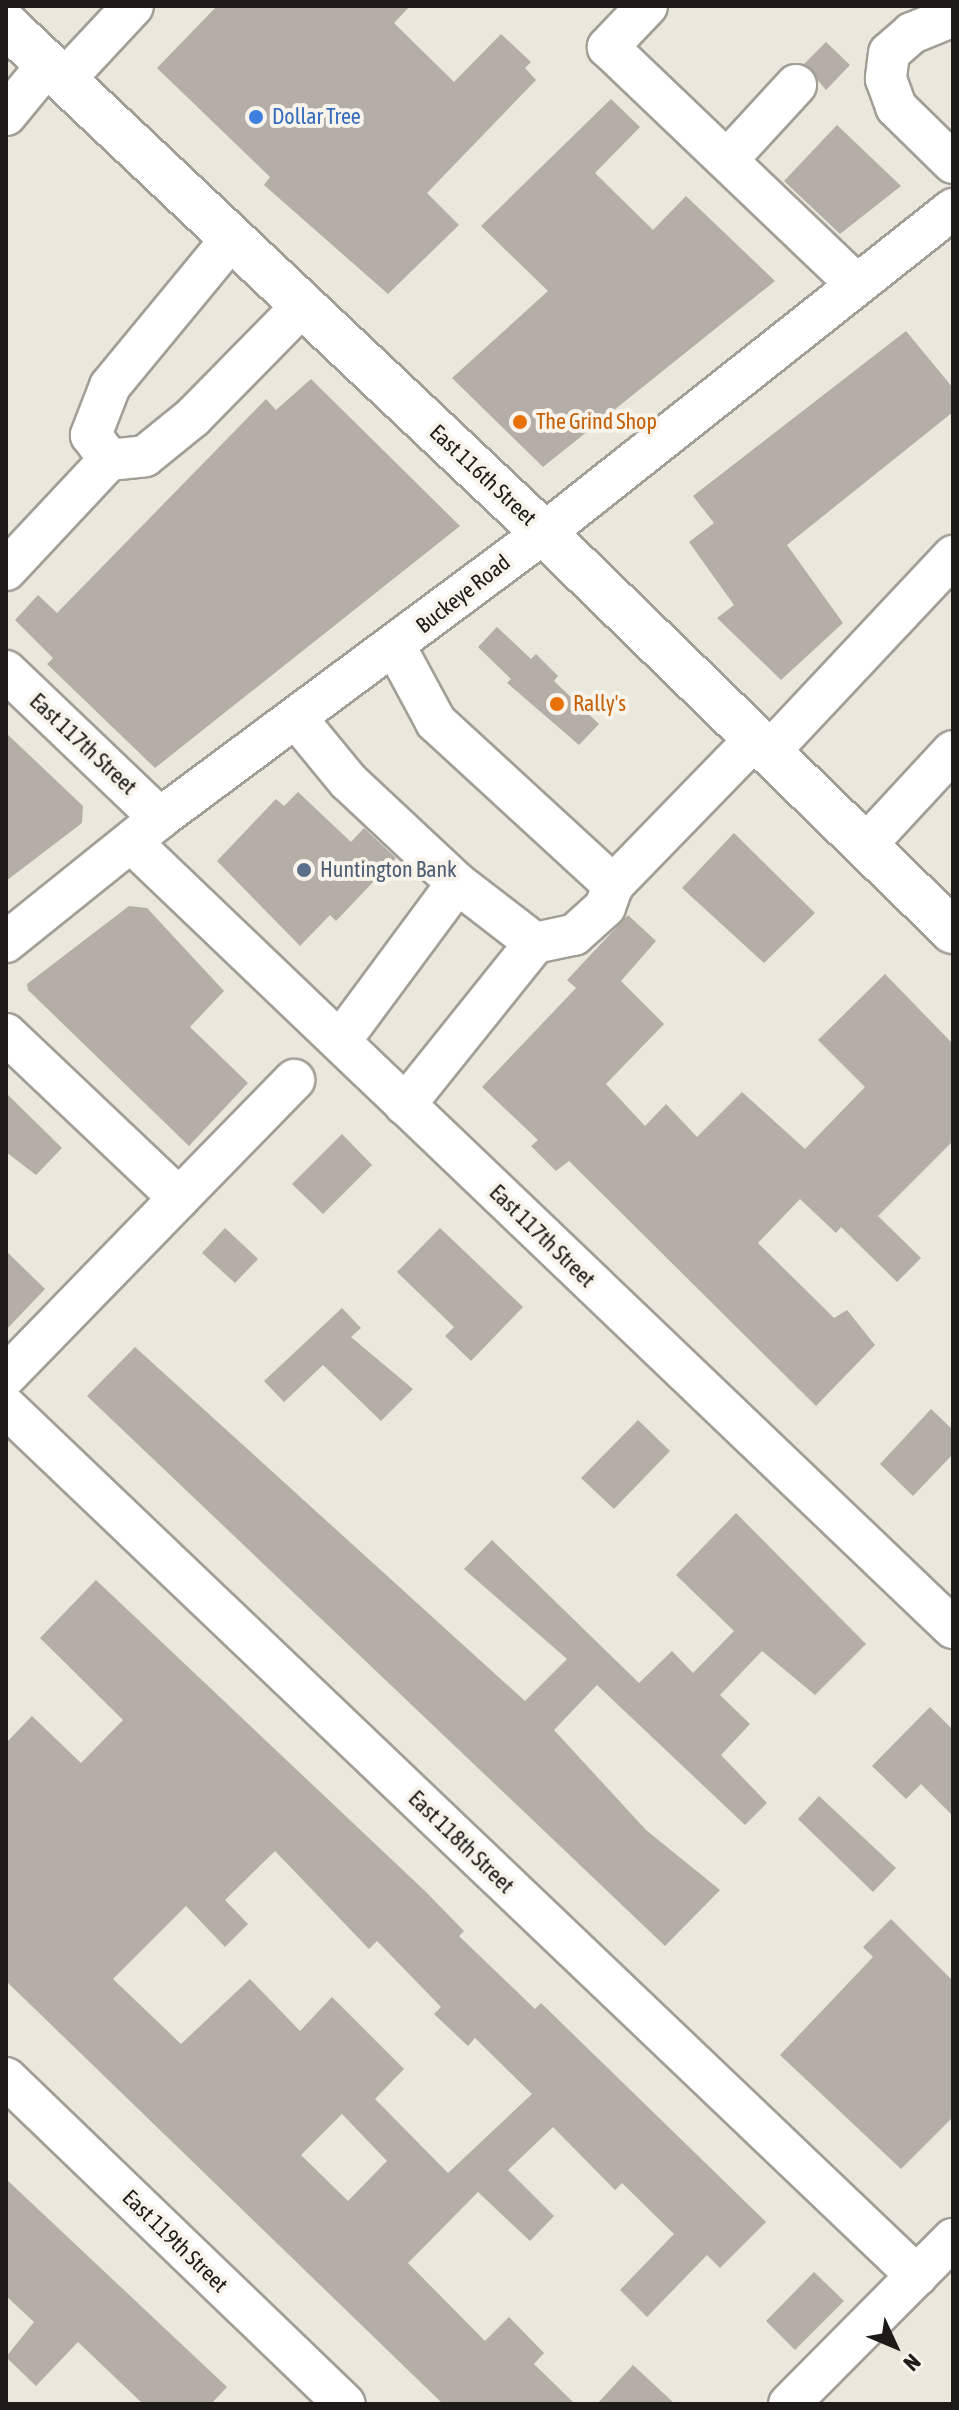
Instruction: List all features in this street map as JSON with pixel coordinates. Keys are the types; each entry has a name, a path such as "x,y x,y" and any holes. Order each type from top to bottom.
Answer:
{"main road":[{"name":"East 116th Street","path":"6,25 544,533 953,931"}],"street":[{"path":"6,115 133,6"},
{"path":"647,6 608,47 857,285"},
{"path":"942,18 912,33 889,53 886,79 896,107 953,163"},
{"path":"727,160 796,85"},
{"name":"Buckeye Road","path":"6,942 146,830 544,533 953,209"},
{"path":"109,460 91,435 110,386 232,238"},
{"path":"6,570 109,460 145,456 193,417 303,305"},
{"path":"405,1105 535,943 574,935 605,907 613,885 762,745 953,556"},
{"path":"395,646 436,722 613,885"},
{"name":"East 117th Street","path":"6,671 146,830 405,1105 953,1628"},
{"path":"297,719 348,781 457,883 535,943"},
{"path":"865,846 953,751"},
{"path":"341,1040 457,883"},
{"path":"6,1034 179,1198"},
{"path":"6,1376 294,1080"},
{"name":"East 118th Street","path":"6,1407 917,2276"},
{"name":"East 119th Street","path":"6,2078 345,2404"},
{"path":"789,2404 953,2239"}],"building":[{"path":"217,6 410,6 394,23 454,82 501,34 531,62 525,68 536,80 427,193 459,225 388,294 264,185 270,177 157,68"},
{"path":"826,42 850,65 826,90 804,64"},
{"path":"611,99 640,127 595,173 653,230 686,196 775,281 543,467 452,378 548,291 481,226"},
{"path":"837,125 901,186 840,234 784,181"},
{"path":"906,331 953,388 953,412 787,545 843,623 781,680 717,618 734,605 689,542 714,523 693,496"},
{"path":"311,379 460,526 155,768 47,664 53,658 15,620 38,595 57,613 266,399 276,410"},
{"name":"Rally's","path":"497,627 531,659 536,654 558,676 554,681 599,724 579,745 507,683 511,679 478,647"},
{"path":"6,733 83,806 82,823 6,881"},
{"name":"Huntington Bank","path":"298,792 351,842 364,828 396,858 336,921 330,915 300,946 217,861 276,799 284,806"},
{"path":"734,833 815,913 764,963 682,888"},
{"path":"129,906 147,908 224,991 190,1027 248,1083 189,1146 28,990 27,984"},
{"path":"628,915 656,941 621,981 664,1024 606,1084 645,1126 666,1104 697,1137 742,1092 805,1149 865,1087 818,1040 885,974 953,1044 953,1141 878,1216 921,1258 897,1282 841,1227 836,1233 800,1199 758,1243 834,1318 847,1310 875,1345 816,1406 569,1161 556,1171 531,1146 538,1140 482,1087 576,988 567,980"},
{"path":"6,1093 62,1148 36,1175 6,1152"},
{"path":"342,1134 372,1165 323,1214 292,1184"},
{"path":"225,1228 258,1259 235,1283 202,1253"},
{"path":"440,1228 523,1307 471,1361 445,1336 454,1327 397,1272"},
{"path":"6,1251 45,1289 6,1330"},
{"path":"342,1308 361,1328 351,1337 413,1389 381,1421 323,1365 284,1402 264,1381"},
{"path":"135,1347 525,1701 567,1659 464,1569 492,1540 639,1683 672,1651 693,1673 734,1631 676,1575 736,1513 866,1644 815,1695 762,1651 720,1695 750,1724 721,1755 767,1803 745,1825 597,1685 554,1730 646,1830 720,1890 665,1946 87,1396"},
{"path":"931,1409 953,1430 953,1454 913,1496 880,1464"},
{"path":"638,1420 670,1451 614,1509 581,1478"},
{"path":"96,1580 426,1892 464,1931 459,1936 535,2009 541,2003 766,2222 720,2268 707,2255 647,2317 620,2290 674,2234 622,2183 615,2190 553,2127 508,2170 554,2216 530,2241 478,2192 408,2263 485,2341 509,2317 544,2353 534,2364 575,2404 443,2404 6,1981 6,1743 32,1716 81,1763 123,1720 40,1638","holes":["275,1851 369,1949 377,1941 441,2007 434,2014 468,2046 475,2038 532,2094 448,2173 375,2099 404,2069 332,1997 300,2031 250,1979 181,2044 113,1979 186,1906 225,1947 248,1924 225,1900","342,2114 387,2161 348,2201 301,2155"]},
{"path":"930,1707 953,1730 953,1816 921,1784 906,1799 872,1766"},
{"path":"819,1796 896,1868 873,1892 798,1819"},
{"path":"891,1919 953,1981 953,2117 901,2169 780,2055 873,1957 863,1947"},
{"path":"6,2179 227,2387 211,2404 143,2404 78,2342 36,2386 6,2357 34,2322 6,2296"},
{"path":"814,2272 844,2301 795,2350 766,2321"},
{"path":"633,2365 675,2404 597,2404"}],"place":[{"name":"Dollar Tree","path":"256,117"},
{"name":"The Grind Shop","path":"520,422"},
{"name":"Rally's","path":"557,704"},
{"name":"Huntington Bank","path":"304,870"}]}
